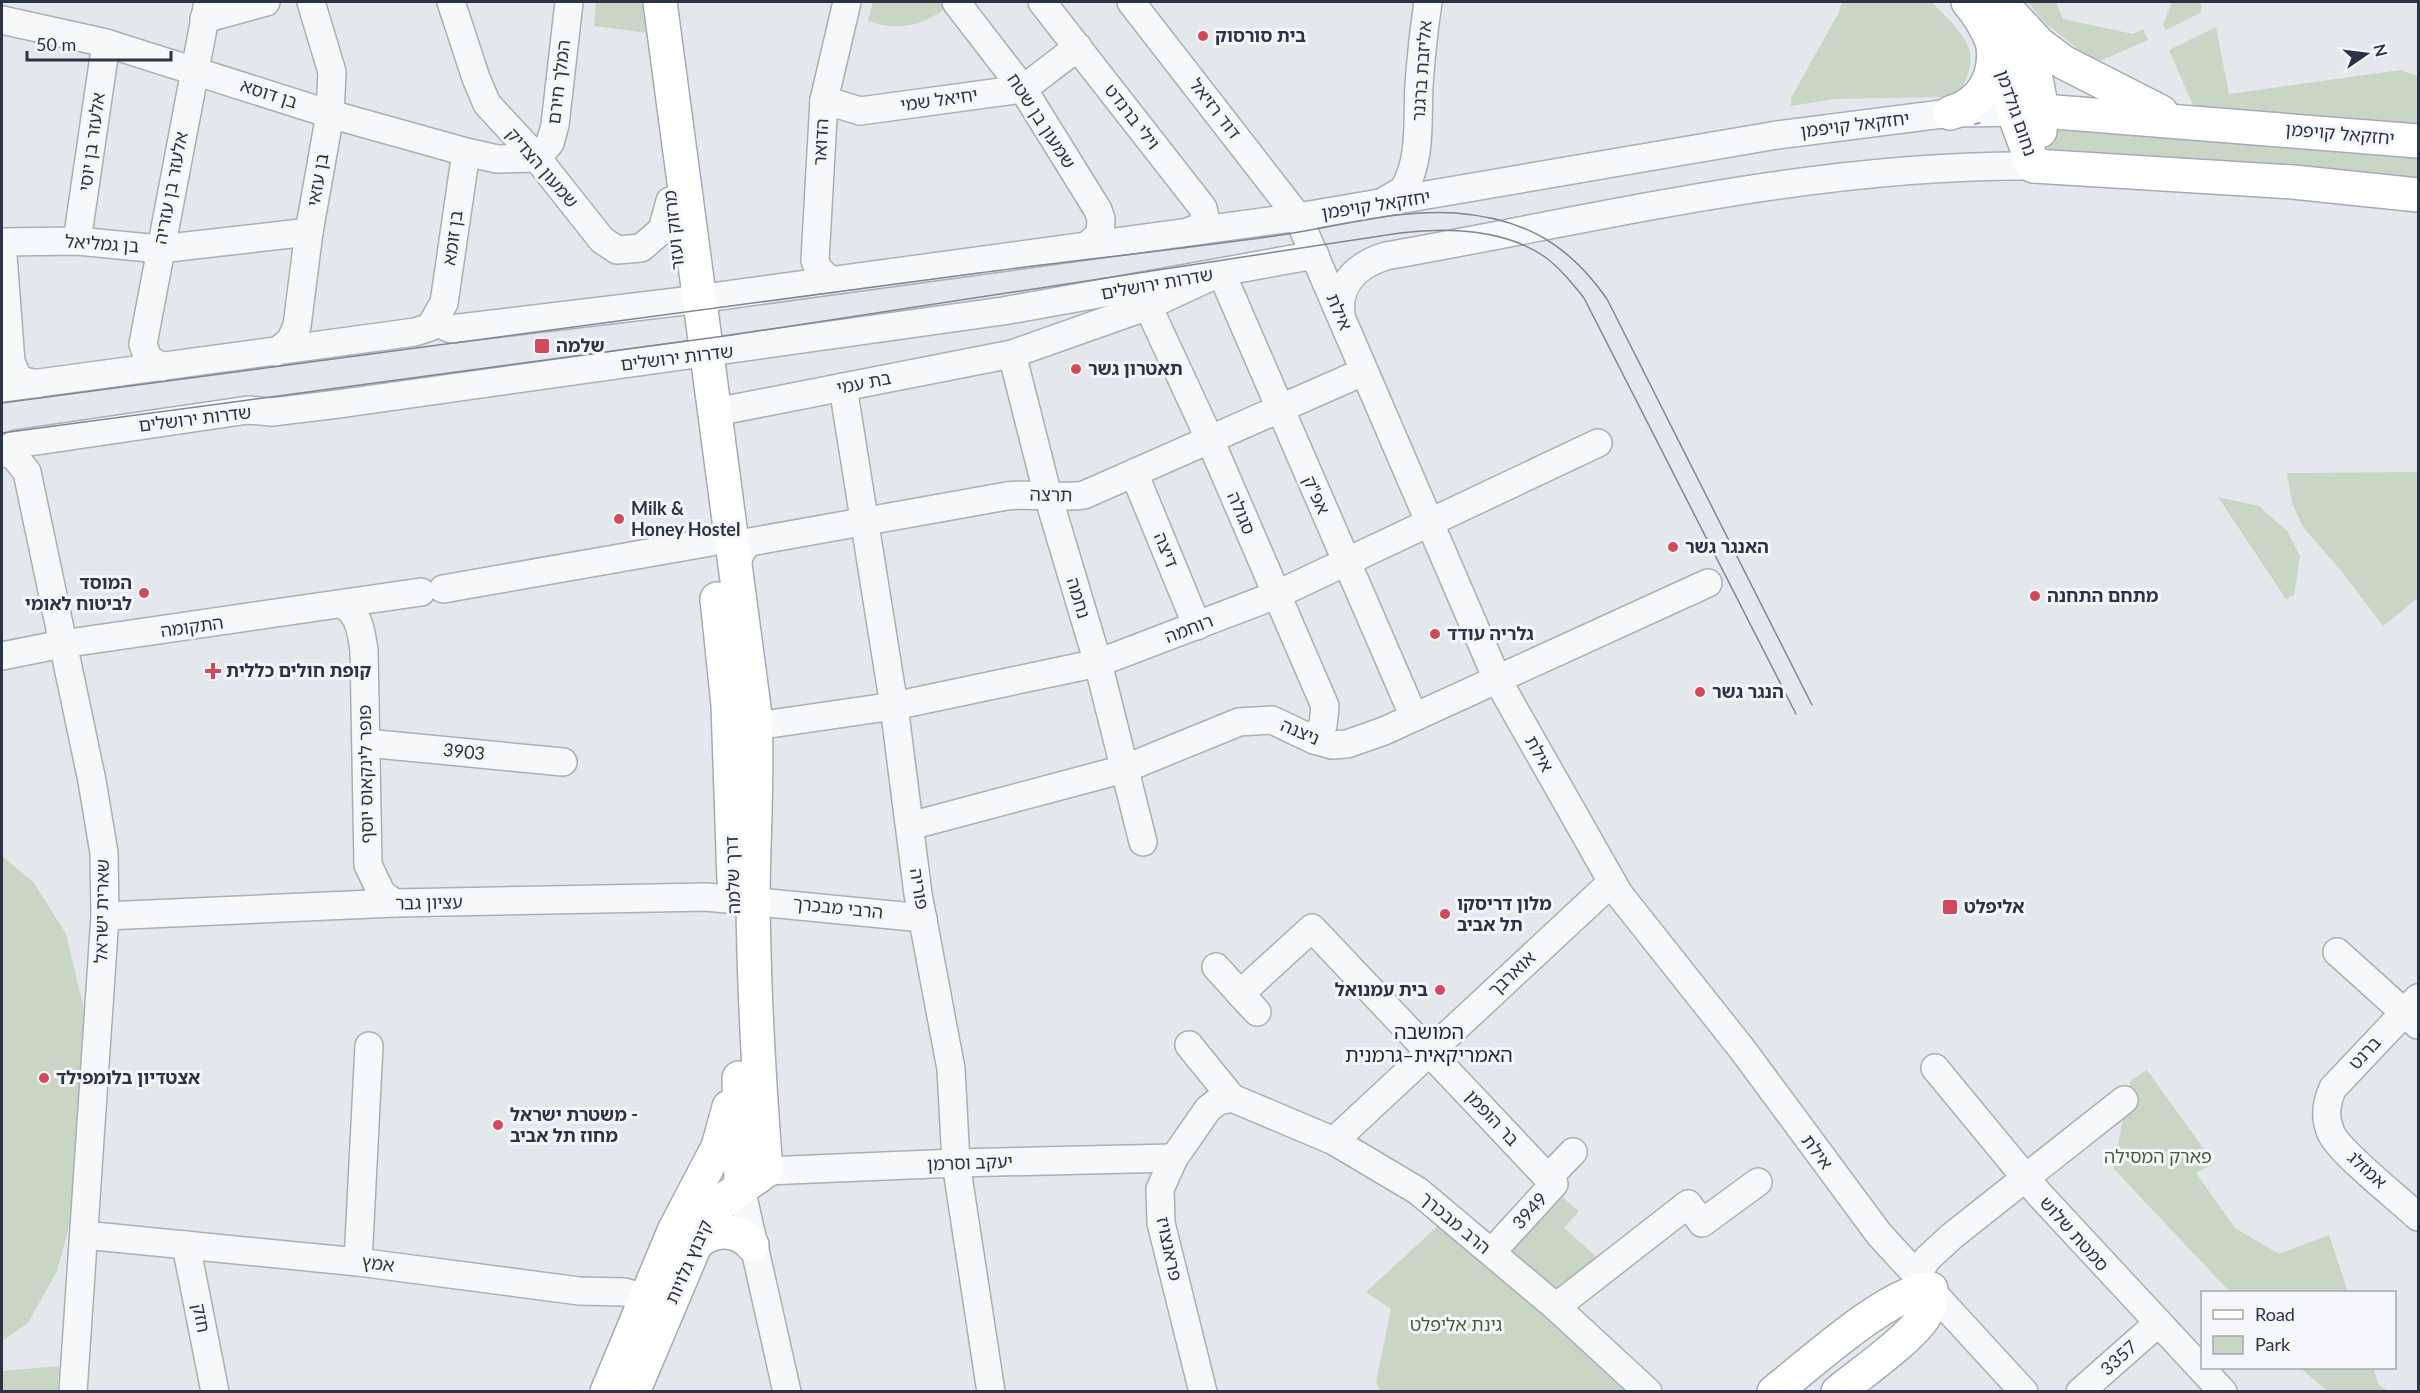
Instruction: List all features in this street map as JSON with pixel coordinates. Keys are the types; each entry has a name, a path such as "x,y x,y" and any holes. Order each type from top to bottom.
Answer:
{"main road":[{"name":"מרזוק ועזר","path":"660,2 698,355"},
{"name":"נחום גולדמן","path":"1968,2 1977,11 2007,83 2028,112"},
{"name":"נחום גולדמן","path":"2002,4 2029,56 2028,112 2034,166"},
{"path":"2002,4 2039,44 2063,62 2179,120"},
{"path":"1950,113 1970,105 1984,90 1993,72 1992,44"},
{"name":"מרזוק ועזר","path":"672,103 667,131 670,201 691,299"},
{"name":"יחזקאל קויפמן","path":"2028,112 2179,120 2418,141"},
{"path":"2034,166 2293,182 2418,195"},
{"name":"דרך שלמה","path":"698,355 716,412 755,715 757,771 744,899 738,1046 749,1175"},
{"name":"דרך שלמה","path":"698,355 711,542 728,705 757,1043 749,1175"},
{"name":"קיבוץ גלויות","path":"633,1392 689,1200 718,1147 727,1121 738,1046"},
{"name":"קיבוץ גלויות","path":"689,1200 717,1176 749,1175"},
{"name":"קיבוץ גלויות","path":"607,1392 658,1301 694,1246 707,1217 749,1175"},
{"path":"694,1246 703,1237 715,1232 736,1234 752,1245"},
{"path":"1774,1392 1884,1307 1919,1286 1930,1305 1926,1315 1906,1335 1838,1392"}],"street":[{"path":"206,10 266,2"},
{"name":"בן עזאי","path":"276,352 290,341 297,326 309,232 330,114 332,72 310,2"},
{"name":"שמעון הצדיק","path":"452,2 478,84 487,104 537,158 602,240 617,250 641,248 656,238 662,230 670,201"},
{"name":"המלך חירם","path":"537,158 549,143 555,125 569,2"},
{"name":"הדואר","path":"829,279 818,269 815,260 824,100 847,2"},
{"name":"שמעון בן שטח","path":"956,2 1023,89 1098,210 1101,219 1100,234 1088,245"},
{"name":"וילי ברנדט","path":"1042,2 1203,208 1206,222 1200,228 1192,230"},
{"name":"דוד רזיאל","path":"1131,2 1298,217"},
{"name":"אליזבת ברגנר","path":"1372,206 1403,190 1411,173 1417,141 1423,33 1428,2"},
{"name":"אלעזר בן עזריה","path":"162,367 148,358 143,344 206,10"},
{"name":"בן דוסא","path":"2,20 106,42 330,114 466,152 497,159 537,158"},
{"name":"אלעזר בן יוסי","path":"77,241 106,42"},
{"name":"יחיאל שמי","path":"824,100 860,111 1023,89 1078,47"},
{"name":"יחזקאל קויפמן","path":"1298,217 1777,135 1950,113 2028,112"},
{"name":"אליזבת ברגנר","path":"1417,141 1424,164 1436,178 1452,185 1472,189"},
{"name":"בן זומא","path":"435,322 444,303 466,152"},
{"path":"1341,316 1341,294 1349,277 1364,264 1386,256 1731,192 1944,168 2034,166"},
{"path":"2,388 415,332 435,322 452,329 1298,217"},
{"name":"אילת","path":"1298,217 1497,679 1612,882 1742,1049 1919,1286 2024,1392"},
{"name":"בן גמליאל","path":"2,242 77,241 160,249 309,232"},
{"path":"2,242 11,362 19,380 37,384"},
{"name":"שדרות ירושלים","path":"2,451 16,444 248,410 272,412 698,355 1003,311 1144,296 1221,272 1315,255"},
{"name":"אפ\"ק","path":"1221,272 1414,717"},
{"name":"בת עמי","path":"716,412 1011,354 1144,296"},
{"name":"סגולה","path":"1144,296 1210,440 1325,706 1323,725 1314,740"},
{"name":"נחמה","path":"1011,354 1048,496 1098,663 1143,842"},
{"name":"תרצה","path":"735,571 741,551 750,542 1007,496 1031,493 1067,498 1084,495 1363,372"},
{"name":"פוריה","path":"843,387 894,706 923,918 951,1069 956,1162 991,1392"},
{"name":"רוחמה","path":"755,715 761,723 770,724 894,706 1098,663 1276,595 1598,443"},
{"name":"שארית ישראל","path":"2,451 15,456 27,472 84,741 104,853 105,916 73,1392"},
{"name":"דיצה","path":"1134,473 1197,626"},
{"name":"התקומה","path":"2,656 62,644 383,599 711,542"},
{"name":"ניצנה","path":"910,826 1124,769 1239,722 1272,720 1314,740 1332,745 1347,744 1414,717 1708,583"},
{"path":"383,599 385,612 466,598 443,589"},
{"name":"פופר לינקאוס יוסף","path":"344,605 354,612 361,627 364,650 368,865 382,894 395,903"},
{"name":"3903","path":"366,743 563,762"},
{"name":"אוארבך","path":"1334,1141 1429,1050 1612,882"},
{"name":"עציון גבר","path":"105,916 395,903 706,897 744,899"},
{"name":"הרבי מבכרך","path":"744,899 923,918"},
{"name":"בר הופמן","path":"1216,967 1249,1003 1312,928 1548,1178"},
{"path":"2337,952 2414,1012"},
{"name":"ברנט","path":"2326,1116 2327,1101 2333,1088 2414,1012"},
{"path":"1188,1045 1232,1098"},
{"path":"358,1262 369,1046"},
{"name":"סמטת שלוש","path":"1935,1068 2024,1178 2220,1391"},
{"name":"הרב מבכרך","path":"1232,1098 1334,1141 1418,1191 1556,1307 1648,1392"},
{"name":"פראנצויז","path":"1203,1392 1161,1223 1160,1189 1174,1158 1208,1109 1218,1101 1232,1098"},
{"path":"1919,1286 1927,1259 2024,1178 2124,1100"},
{"name":"אמזלג","path":"2326,1116 2338,1144 2418,1217"},
{"name":"3949","path":"1500,1243 1554,1184 1548,1178 1573,1152"},
{"name":"יעקב וסרמן","path":"749,1175 956,1162 1174,1158"},
{"name":"דרך שלמה","path":"749,1175 752,1245 787,1392"},
{"path":"1556,1307 1688,1204 1702,1223 1758,1182"},
{"name":"אמץ","path":"84,1235 358,1262 579,1291 625,1292 658,1301"},
{"name":"חזק","path":"186,1245 215,1392"},
{"name":"3357","path":"2080,1392 2157,1324"}],"green space":[{"path":"596,2 651,2 656,34 594,26"},
{"path":"873,2 948,2 950,4 921,22 890,26 868,21"},
{"path":"1842,2 1932,2 1960,32 1970,52 1971,63 1960,91 1941,97 1834,99 1791,106 1791,98 1838,14"},
{"path":"2028,2 2056,2 2063,19 2133,34 2143,29 2148,40 2095,63 2044,22"},
{"path":"2172,2 2199,2 2202,7 2200,13 2166,30 2163,25"},
{"path":"2216,27 2229,94 2400,70 2418,76 2418,130 2196,112 2169,50"},
{"path":"2050,123 2418,151 2418,186 2045,158 2049,145"},
{"path":"2418,472 2418,598 2383,626 2343,573 2303,527 2292,503 2287,473"},
{"path":"2218,497 2259,506 2287,531 2300,556 2294,595 2286,599"},
{"name":"אצטדיון בלומפילד","path":"2,856 34,883 66,934 85,1014 87,1114 70,1224 57,1271 28,1323 2,1341"},
{"name":"פארק המסילה","path":"2147,1070 2214,1163 2196,1173 2235,1228 2279,1254 2329,1235 2348,1291 2229,1291 2113,1168 2131,1080"},
{"path":"1560,1195 1579,1211 1564,1228 1597,1257 1553,1292 1511,1251"},
{"name":"גינת אליפלט","path":"1441,1223 1632,1391 1380,1391 1376,1382 1391,1309 1366,1292"},
{"path":"59,1366 58,1391 2,1391 2,1371"},
{"path":"2301,1369 2373,1369 2379,1385 2388,1391 2328,1391"}],"tram line":[{"path":"1975,124 1980,123"},
{"path":"2,403 979,273 1237,241 1296,233 1387,216 1432,213 1479,216 1523,228 1560,248 1592,279 1607,299 1812,705"},
{"path":"2,433 732,335 1400,233 1437,230 1475,232 1512,241 1545,257 1561,271 1584,298 1796,714"}],"place":[{"name":"בית סורסוק","path":"1203,36"},
{"name":"שלמה","path":"542,346"},
{"name":"תאטרון גשר","path":"1076,369"},
{"name":"Milk & Honey Hostel","path":"619,519"},
{"name":"האנגר גשר","path":"1673,547"},
{"name":"המוסד לביטוח לאומי","path":"144,593"},
{"name":"מתחם התחנה","path":"2035,596"},
{"name":"גלריה עודד","path":"1435,634"},
{"name":"קופת חולים כללית","path":"213,671"},
{"name":"הנגר גשר","path":"1700,692"},
{"name":"אליפלט","path":"1950,907"},
{"name":"מלון דריסקו תל אביב","path":"1445,914"},
{"name":"בית עמנואל","path":"1440,990"},
{"name":"אצטדיון בלומפילד","path":"44,1078"},
{"name":"משטרת ישראל - מחוז תל אביב","path":"498,1125"}],"district":[{"name":"המושבה האמריקאית–גרמנית","path":"1429,1044"}]}
